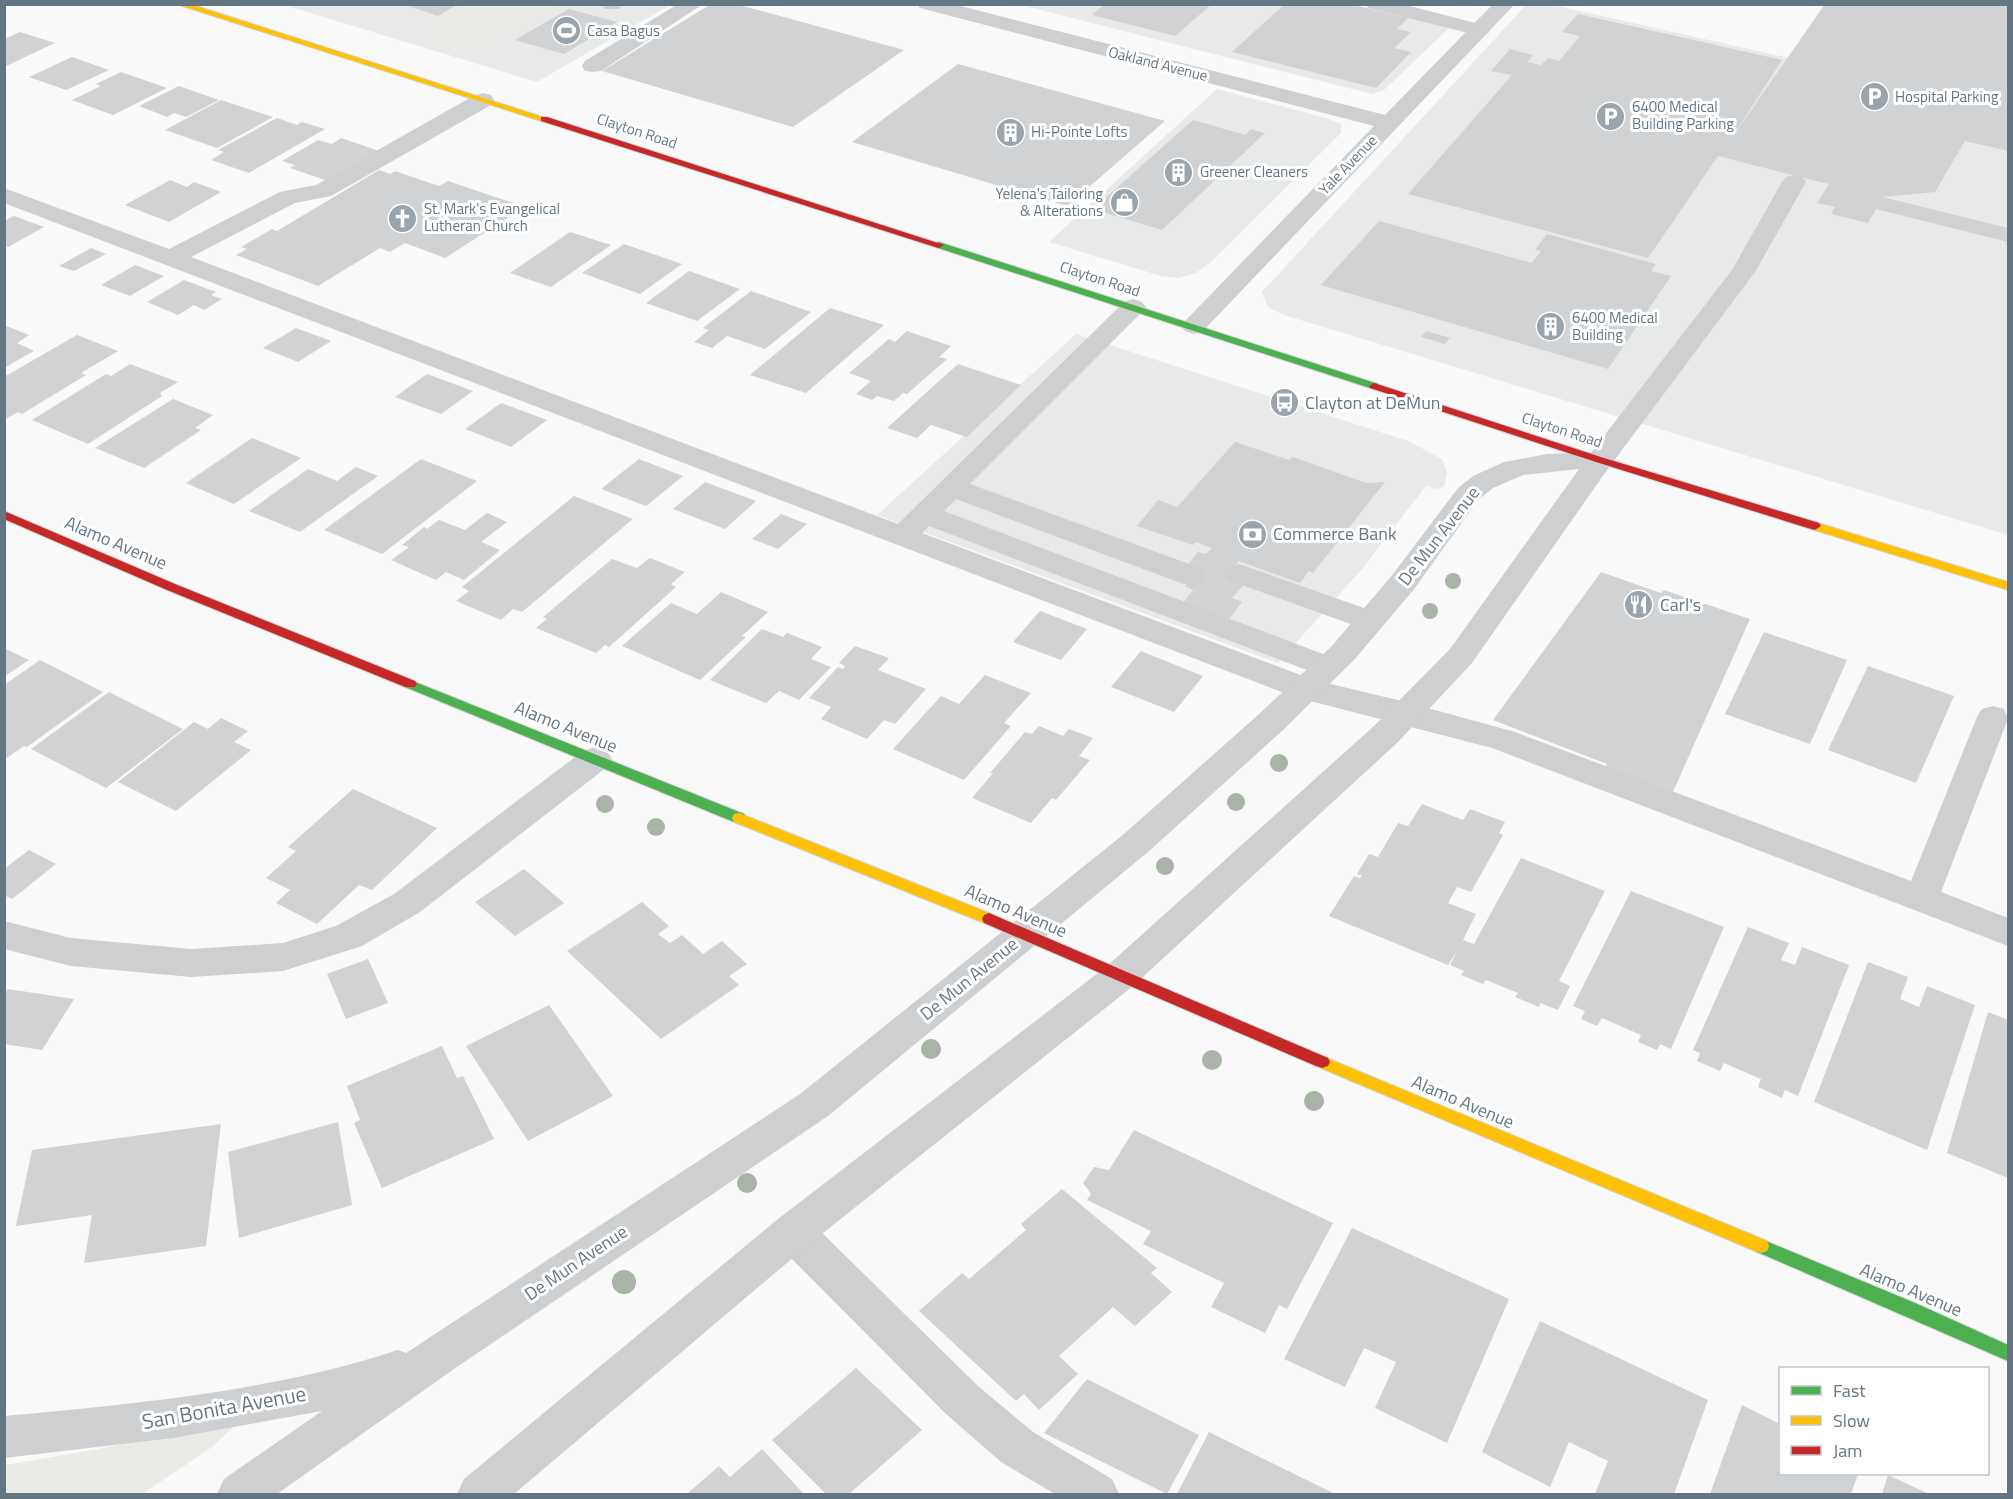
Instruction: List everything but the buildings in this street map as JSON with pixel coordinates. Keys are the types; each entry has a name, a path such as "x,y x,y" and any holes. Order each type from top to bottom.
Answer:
{"main road":[{"name":"Clayton Road","path":"180,4 1194,326 1600,460 2008,586"},
{"name":"Alamo Avenue","path":"4,514 171,587 1025,934 1909,1308 2008,1353"}],"street":[{"path":"593,66 693,4"},
{"name":"Oakland Avenue","path":"927,4 1388,123"},
{"path":"1375,4 1480,30"},
{"name":"Yale Avenue","path":"1194,326 1504,4"},
{"path":"170,258 288,197 323,191 390,155 483,100"},
{"path":"480,1494 794,1232 1120,976 1386,734 1461,656 1600,460 1743,272 1794,182"},
{"path":"4,195 903,536 1340,653"},
{"path":"903,536 1133,307"},
{"name":"De Mun Avenue","path":"240,1494 439,1355 814,1105 1025,934 1136,843 1340,653 1404,581 1468,494 1481,482 1497,473 1527,464 1600,460"},
{"path":"945,494 1191,576 945,494"},
{"path":"945,494 1340,653"},
{"path":"1340,653 1237,593 1340,653 1406,713 1503,741 2008,932"},
{"path":"1921,898 1993,717"},
{"path":"4,935 71,952 190,963 283,957 349,936 407,903 594,759"},
{"path":"794,1232 962,1400 1017,1447 1096,1494"},
{"name":"San Bonita Avenue","path":"4,1437 91,1430 242,1407 360,1384 439,1355"}],"shaded area":[{"path":"1352,4 1449,28 1384,90 1372,94 1021,5"},
{"path":"284,5 670,5 537,82"},
{"path":"468,5 556,5 471,52 413,34"},
{"path":"1526,5 1553,5 1798,60 1837,5 2008,5 2008,535 1284,315 1268,307 1262,292"},
{"path":"1217,89 1326,118 1341,124 1341,133 1211,262 1196,273 1178,278 1161,276 1049,242"},
{"path":"1076,334 1408,441 1442,459 1447,473 1444,486 1438,489 1426,486 1362,569 1278,663 877,515"},
{"path":"243,1418 212,1447 142,1494 5,1494 5,1465 99,1449"}],"traffic: fast":[{"path":"939,245 1374,386"},
{"path":"410,684 739,818"},
{"path":"1761,1246 1909,1308 2008,1353"}],"traffic: slow":[{"path":"180,4 544,119"},
{"path":"1815,526 2008,586"},
{"path":"739,818 989,919"},
{"path":"1322,1062 1761,1246"}],"traffic: jam":[{"path":"544,119 939,245"},
{"path":"1374,386 1600,460 1815,526"},
{"path":"4,514 171,587 410,684"},
{"path":"989,919 1322,1062"}],"place":[{"name":"Casa Bagus","path":"566,31"},
{"name":"Hospital Parking","path":"1874,97"},
{"name":"6400 Medical Building Parking","path":"1611,116"},
{"name":"Hi-Pointe Lofts","path":"1010,132"},
{"name":"Greener Cleaners","path":"1179,172"},
{"name":"Yelena's Tailoring & Alterations","path":"1124,203"},
{"name":"St. Mark's Evangelical Lutheran Church","path":"403,218"},
{"name":"6400 Medical Building","path":"1551,327"},
{"name":"Clayton at DeMun","path":"1284,403"},
{"name":"Commerce Bank","path":"1252,534"},
{"name":"Carl's","path":"1639,605"}]}
